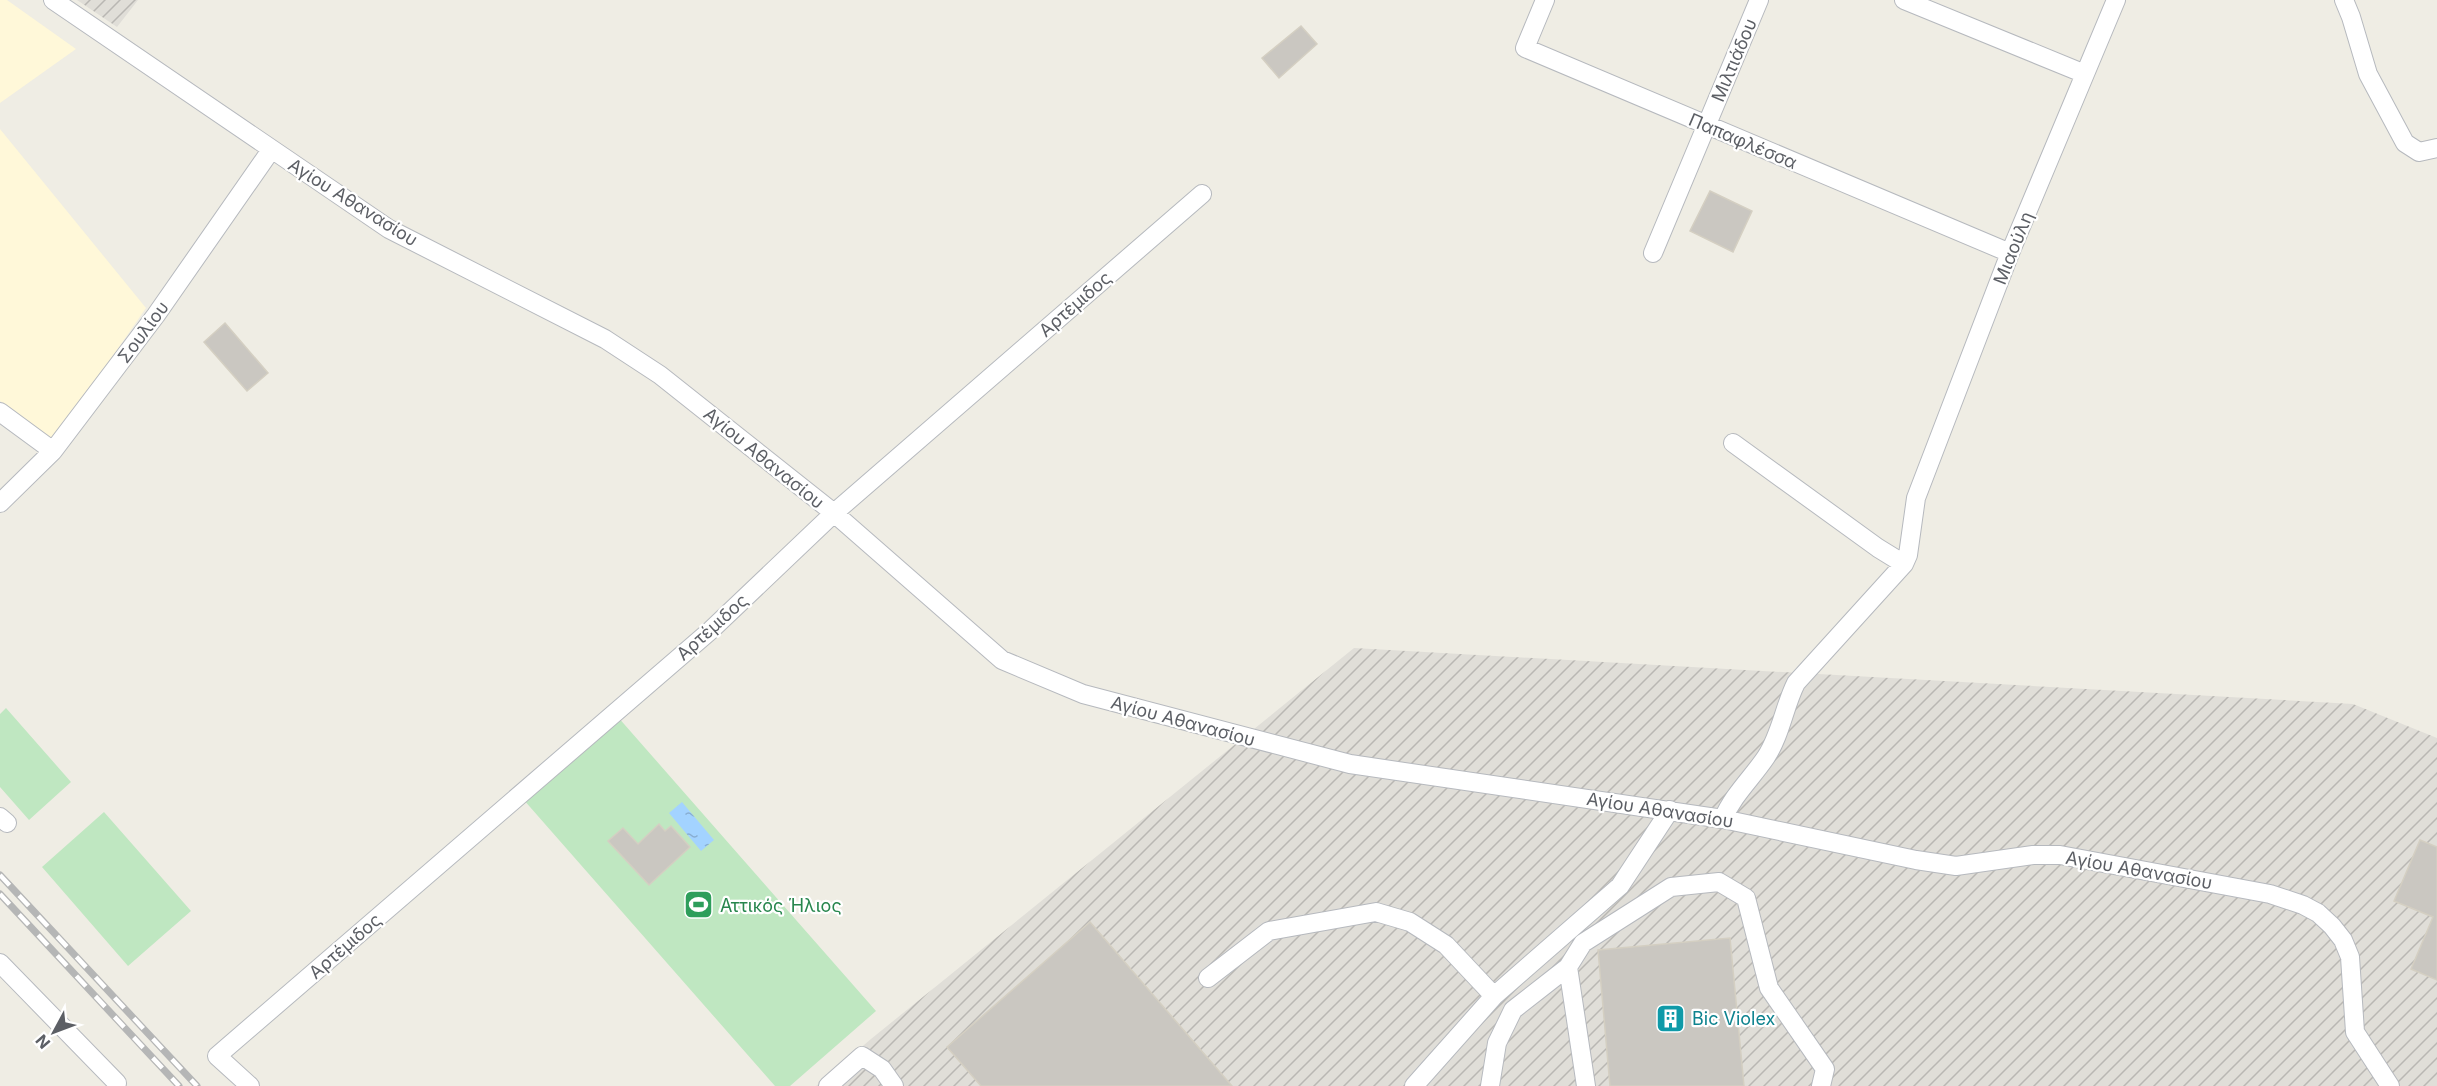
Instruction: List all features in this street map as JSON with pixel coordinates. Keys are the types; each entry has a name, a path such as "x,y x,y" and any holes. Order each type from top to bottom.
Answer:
{"street":[{"name":"Αγίου Αθανασίου","path":"53,0 389,229 605,339 660,375 834,513 1002,660 1083,694 1350,764 1670,810 1956,866 2033,855 2060,855 2270,894 2303,905 2318,913 2343,940 2350,957 2355,1032 2390,1086"},
{"name":"Παπαφλέσσα","path":"1545,0 1525,48 2010,253"},
{"name":"Μιλτιάδου","path":"1653,253 1759,0"},
{"path":"1904,0 2085,74"},
{"name":"Μιαούλη","path":"1904,564 1908,555 1916,498 2010,253 2116,0"},
{"path":"2344,0 2368,74 2405,143 2419,152 2437,148"},
{"name":"Σουλίου","path":"0,503 53,451 156,315 271,150"},
{"name":"Αρτέμιδος","path":"250,1086 217,1056 711,630 834,513 1202,194"},
{"path":"0,412 53,451"},
{"path":"1722,819 1729,804 1766,758 1777,738 1796,683 1904,564 1878,548 1732,443"},
{"path":"1414,1086 1494,996 1620,886 1670,810"},
{"path":"1490,1086 1497,1043 1513,1010 1568,967 1583,943 1671,887 1719,882 1746,898 1769,988 1825,1068 1821,1086"},
{"path":"1208,978 1269,931 1376,912 1410,922 1446,945 1494,996"},
{"path":"0,963 117,1083"},
{"path":"1568,967 1586,1086"},
{"path":"828,1086 862,1056 882,1069 894,1086"}],"shaded area":[{"path":"0,0 7,0 76,49 0,103"},
{"path":"77,0 138,0 117,27"},
{"path":"0,129 146,308 54,441 0,401"},
{"path":"1354,648 2353,704 2437,738 2437,1086 816,1086"}],"green space":[{"path":"6,708 71,782 29,820 0,787 0,714"},
{"name":"Αττικός Ήλιος","path":"617,716 876,1011 790,1086 775,1086 523,799"},
{"path":"104,812 191,911 128,966 42,867"}],"water":[{"path":"682,802 714,840 701,851 669,813"}],"building":[{"path":"1301,26 1317,44 1279,78 1262,58"},
{"path":"1710,191 1752,211 1733,252 1690,231"},
{"path":"225,323 268,373 247,391 204,342"},
{"path":"659,824 665,831 671,826 690,847 649,885 608,841 623,828 638,844"},
{"path":"2420,840 2437,847 2437,980 2411,969 2433,917 2394,901"},
{"path":"1090,922 1232,1086 981,1086 947,1047"},
{"name":"Bic Violex","path":"1730,938 1744,1086 1610,1086 1598,950"}],"railway":[{"path":"0,875 197,1086"},
{"path":"0,894 179,1086"}],"place":[{"name":"Αττικός Ήλιος","path":"699,905"},
{"name":"Bic Violex","path":"1671,1018"}]}
